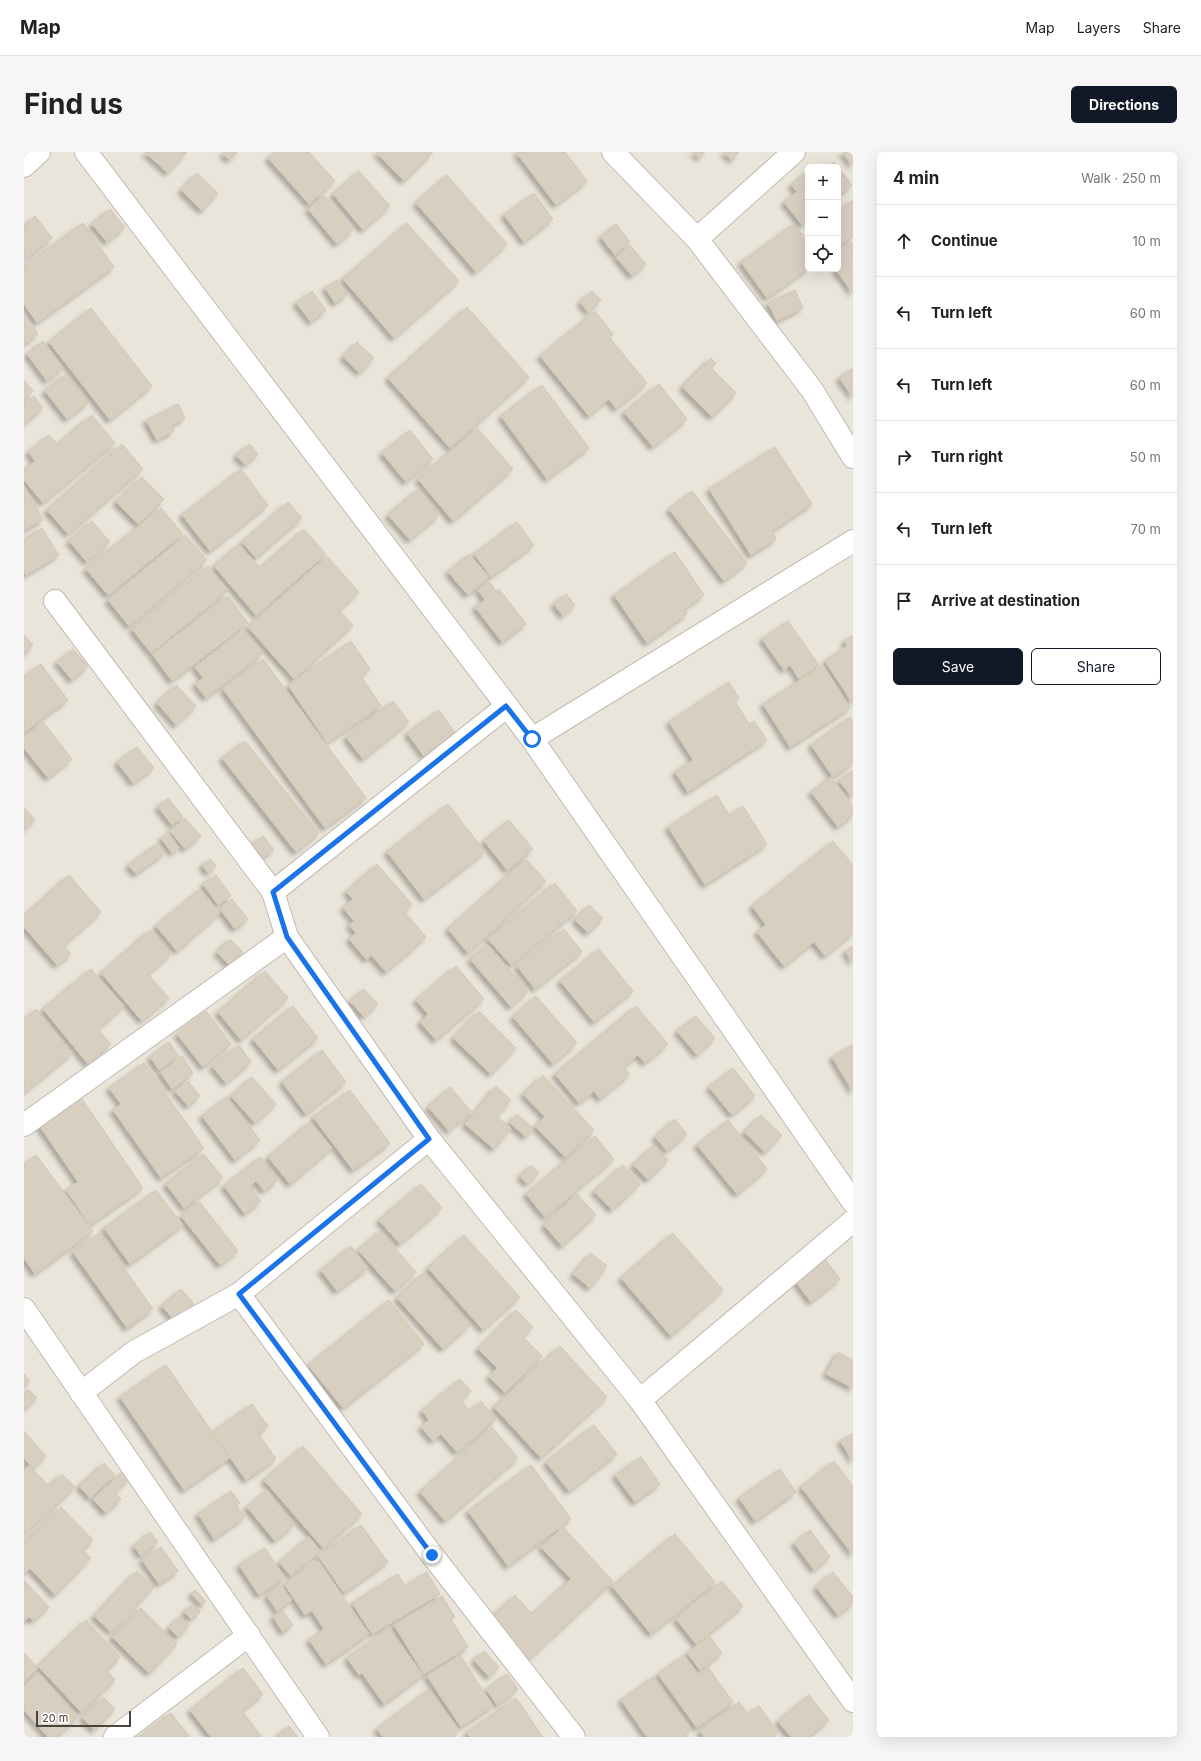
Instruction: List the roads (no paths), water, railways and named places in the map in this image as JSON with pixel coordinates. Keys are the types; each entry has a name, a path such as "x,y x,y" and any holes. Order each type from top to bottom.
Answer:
{"street":[{"path":"24,166 39,152"},
{"path":"86,152 532,739 853,1202"},
{"path":"613,152 697,239 812,390 853,457"},
{"path":"697,239 794,152"},
{"path":"532,739 853,541"},
{"path":"55,601 273,892 287,937 429,1139 640,1400 853,1701"},
{"path":"273,892 506,706"},
{"path":"24,1125 287,937"},
{"path":"81,1393 134,1352 239,1294 429,1139"},
{"path":"640,1400 853,1221"},
{"path":"239,1294 432,1555 574,1737"},
{"path":"24,1308 318,1737"},
{"path":"115,1737 249,1635"}]}
